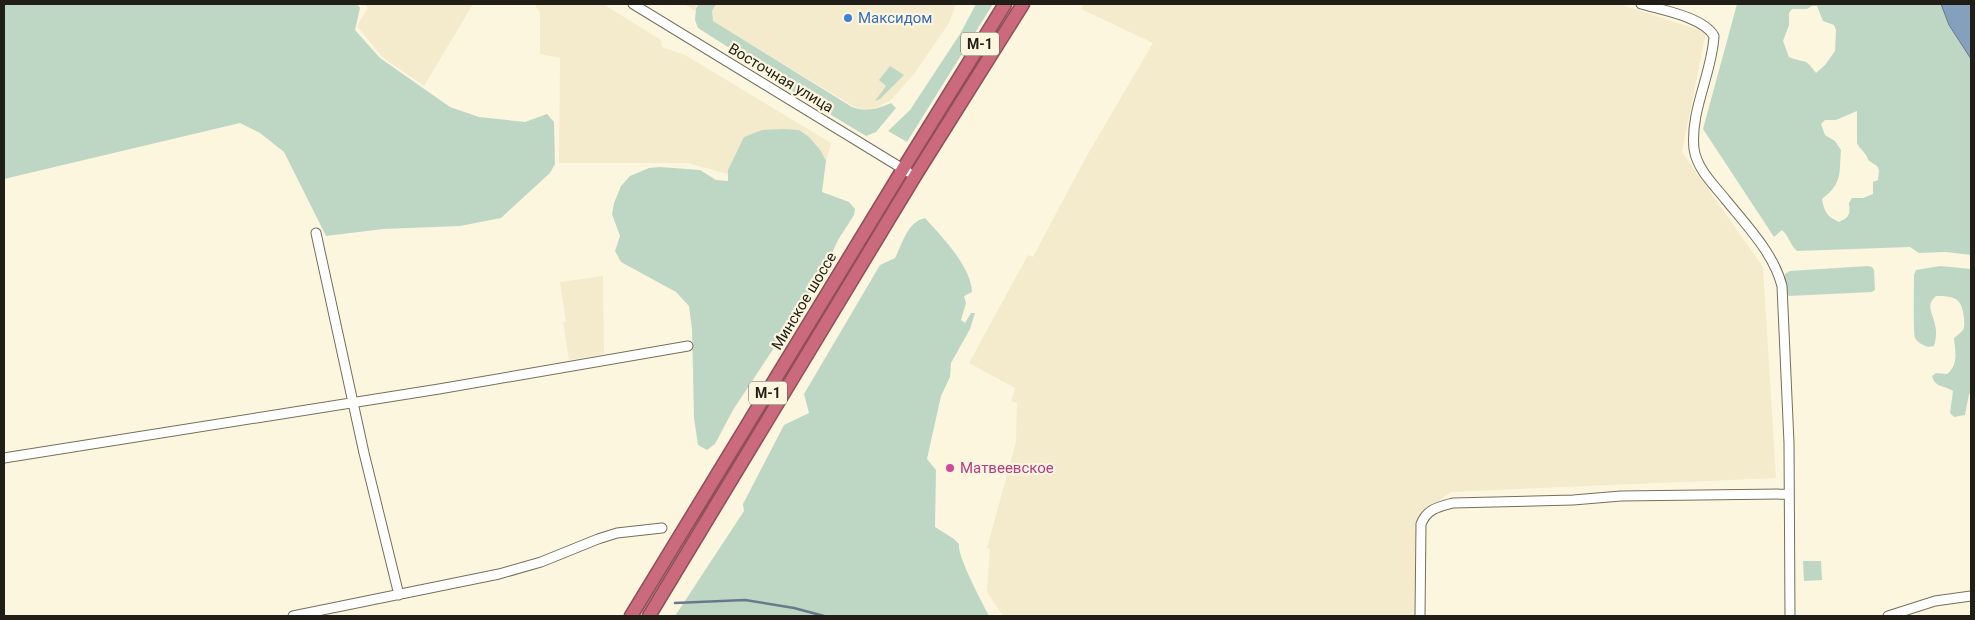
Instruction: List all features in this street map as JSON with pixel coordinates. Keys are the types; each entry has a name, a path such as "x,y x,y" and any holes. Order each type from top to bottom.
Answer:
{"highway":[{"name":"Минское шоссе","path":"631,616 1005,4"},
{"name":"Минское шоссе","path":"649,616 914,176 1023,4"}],"street":[{"name":"Восточная улица","path":"633,4 914,176"},
{"path":"1641,4 1695,20 1706,26 1714,36 1698,107 1694,151 1699,165 1708,179 1735,211 1778,270 1782,286 1789,494 1790,616"},
{"path":"316,232 364,453 399,595"},
{"path":"4,458 688,346"},
{"path":"1420,616 1421,524 1425,514 1434,508 1453,503 1573,500 1621,496 1789,494"},
{"path":"293,616 519,569 617,533 662,528"},
{"path":"1888,616 1935,601 1971,596"}],"shaded area":[{"path":"365,4 473,4 424,86 382,57 357,26 368,8"},
{"path":"534,4 603,4 661,40 662,47 685,55 831,143 817,197 687,163 559,163 560,58 540,54 540,12"},
{"path":"684,4 956,4 949,23 914,74 890,101 870,110 853,106"},
{"name":"Матвеевское","path":"1084,4 1619,4 1706,32 1682,152 1763,267 1776,478 1451,492 1423,512 1420,519 1416,616 1003,616 987,592 990,549 987,548 1016,442 1017,403 1011,401 1015,388 969,363 1028,255 1033,257 1085,159 1153,43 1081,9"},
{"path":"603,276 604,354 569,360 563,322 566,322 560,282"}],"green space":[{"path":"4,4 357,4 360,8 355,30 380,58 450,107 479,117 525,122 547,114 554,122 555,164 550,173 501,218 460,226 383,229 326,236 284,152 260,133 240,123 4,179"},
{"path":"699,4 716,4 712,11 713,21 852,107 872,109 891,103 896,108 876,132 866,136 772,79 742,56 698,28 695,20 696,9"},
{"path":"976,4 993,4 907,142 888,131 910,110 960,34"},
{"path":"1737,4 1941,4 1949,25 1971,59 1971,255 1946,252 1919,253 1910,247 1797,251 1782,230 1774,237 1703,129","holes":["1817,6 1823,21 1834,25 1836,30 1835,51 1825,65 1816,73 1806,62 1789,57 1783,41 1789,25 1789,13 1792,9 1807,9","1857,111 1857,143 1868,160 1877,166 1879,170 1878,180 1873,182 1873,194 1863,198 1852,198 1849,203 1849,215 1839,222 1827,213 1822,199 1837,183 1840,171 1841,150 1835,141 1825,135 1821,124 1825,120 1836,120"]},
{"path":"890,66 904,75 880,99 875,101 886,86 879,80"},
{"path":"762,130 799,130 809,137 821,151 826,161 822,192 849,202 855,209 854,215 838,240 822,275 733,410 715,444 707,450 698,445 694,418 692,329 689,306 676,292 621,262 615,251 620,236 612,214 614,203 621,186 630,176 649,168 700,170 716,180 728,181 728,170 744,137"},
{"path":"925,218 954,252 967,272 972,292 964,296 966,303 961,320 965,323 971,313 975,313 970,329 951,363 950,377 941,396 927,459 936,470 935,527 959,544 959,550 966,568 989,616 675,616 744,511 743,504 784,425 809,413 804,394 880,265 895,258 910,228 919,220"},
{"path":"1868,266 1874,270 1875,290 1872,292 1789,296 1785,292 1785,274 1790,271"},
{"path":"1940,266 1971,269 1971,393 1969,394 1965,415 1954,417 1950,413 1953,391 1935,383 1932,376 1936,373 1947,374 1955,362 1954,338 1964,328 1963,311 1959,302 1953,298 1936,296 1931,303 1930,306 1936,330 1934,346 1928,347 1921,344 1914,335 1914,275 1916,270"},
{"path":"1803,561 1821,561 1822,580 1804,581"}],"water":[{"path":"1941,4 1971,4 1971,59 1949,25"}],"waterway":[{"path":"675,603 745,600 794,608 824,616"}],"place":[{"name":"Максидом","path":"848,18"},
{"name":"Матвеевское","path":"950,468"}]}
